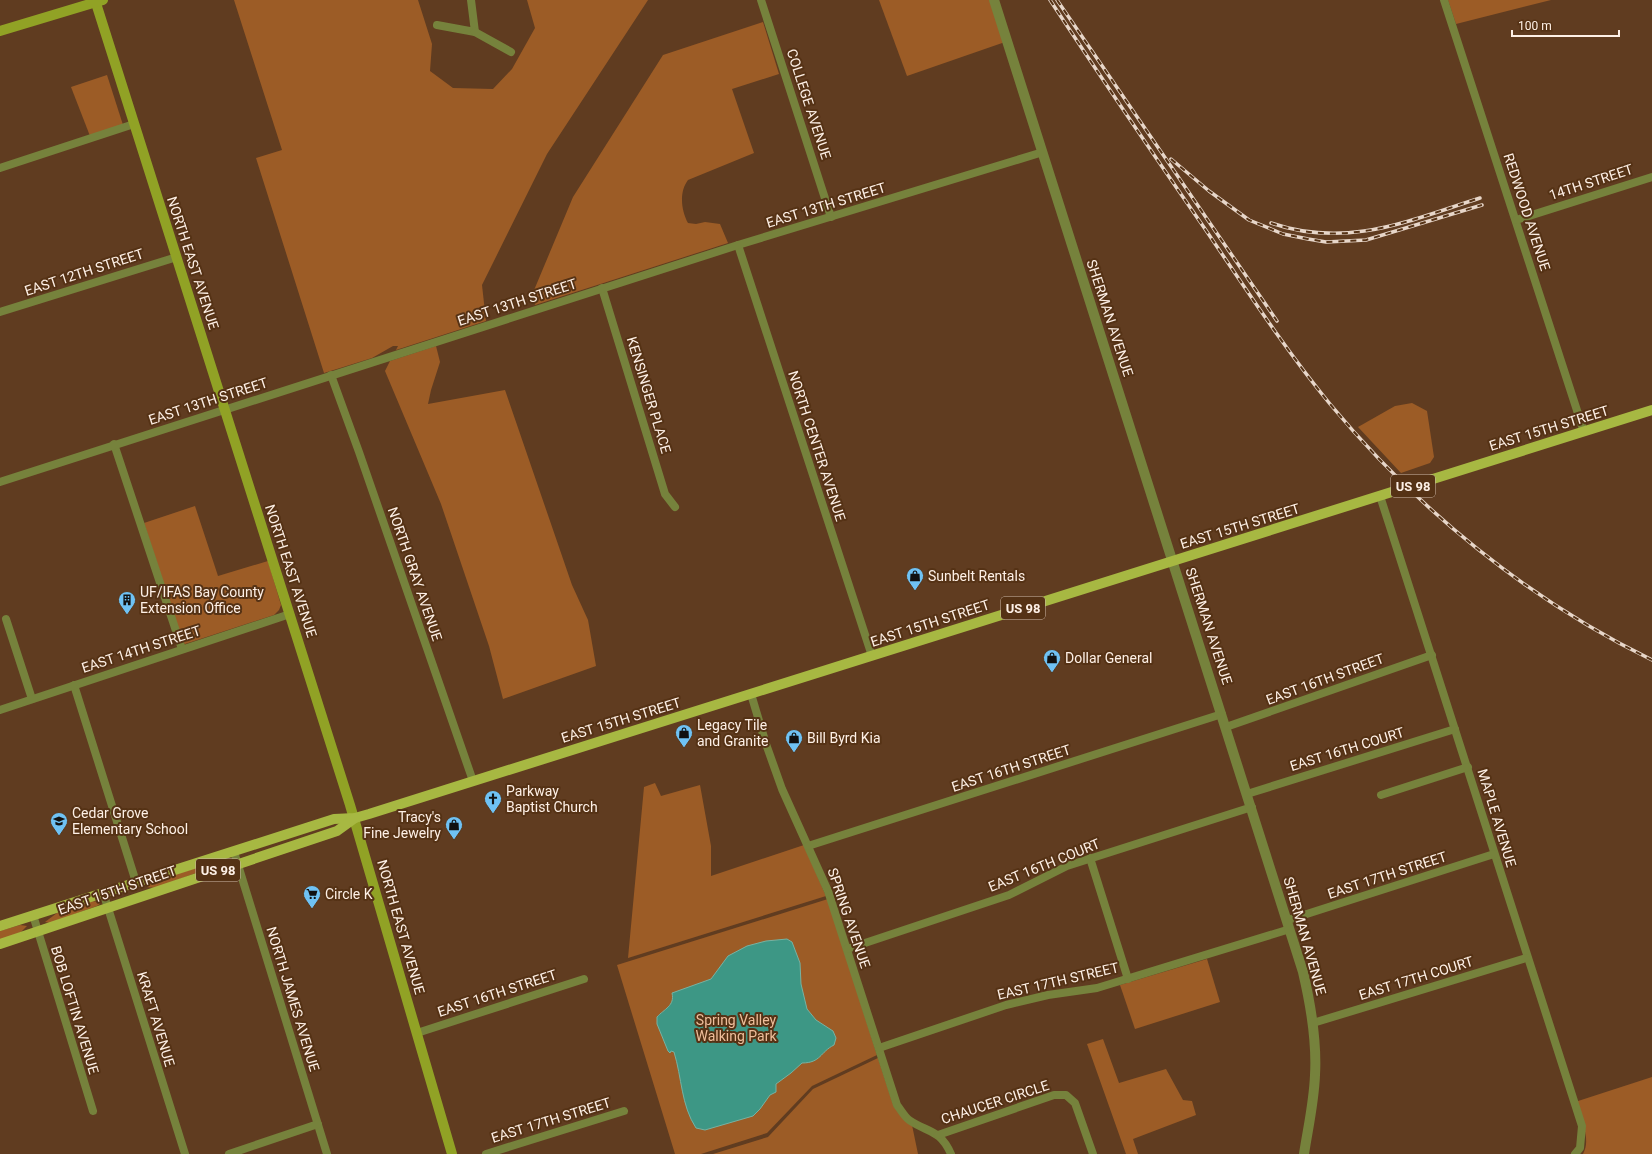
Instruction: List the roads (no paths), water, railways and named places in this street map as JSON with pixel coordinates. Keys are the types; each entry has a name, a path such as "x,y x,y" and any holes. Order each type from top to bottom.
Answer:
{"main road":[{"path":"0,31 98,1"},
{"name":"NORTH EAST AVENUE","path":"98,1 134,124 355,818 452,1154"},
{"name":"EAST 15TH STREET","path":"0,926 334,819 355,818 1652,410"},
{"name":"EAST 15TH STREET","path":"0,944 337,831 355,818"},
{"path":"136,882 142,890 153,893"},
{"path":"127,902 136,890 136,882"}],"street":[{"path":"472,0 475,32"},
{"name":"COLLEGE AVENUE","path":"761,0 831,217"},
{"name":"SHERMAN AVENUE","path":"994,0 1174,561 1303,972 1313,1023 1315,1075 1312,1106 1304,1154"},
{"name":"REDWOOD AVENUE","path":"1444,0 1584,432"},
{"path":"437,25 475,32 511,52"},
{"path":"0,168 134,124"},
{"name":"EAST 13TH STREET","path":"0,482 114,444 602,288 1043,152"},
{"name":"14TH STREET","path":"1516,220 1652,177"},
{"name":"NORTH CENTER AVENUE","path":"738,245 872,656"},
{"name":"EAST 12TH STREET","path":"0,312 177,257"},
{"name":"KENSINGER PLACE","path":"602,288 666,494 675,507"},
{"name":"NORTH GRAY AVENUE","path":"331,375 473,781"},
{"path":"114,444 182,649"},
{"name":"MAPLE AVENUE","path":"1380,496 1468,767 1526,958 1582,1126 1578,1151"},
{"name":"EAST 14TH STREET","path":"0,710 290,614"},
{"path":"6,619 32,699"},
{"name":"EAST 16TH STREET","path":"1226,727 1432,655"},
{"path":"74,685 136,882"},
{"name":"SPRING AVENUE","path":"751,694 766,744 782,789 828,891 897,1105 909,1120 938,1135"},
{"name":"EAST 16TH STREET","path":"808,846 1222,714"},
{"name":"EAST 16TH COURT","path":"1247,794 1455,729"},
{"path":"1381,795 1468,767"},
{"name":"EAST 16TH COURT","path":"847,949 1009,895 1067,866 1252,807"},
{"name":"NORTH JAMES AVENUE","path":"234,852 328,1154"},
{"name":"EAST 17TH STREET","path":"879,1048 1006,1005 1048,995 1097,988 1128,979 1494,854"},
{"path":"1090,858 1128,979"},
{"name":"KRAFT AVENUE","path":"103,892 185,1154"},
{"name":"BOB LOFTIN AVENUE","path":"33,915 93,1111"},
{"name":"EAST 17TH COURT","path":"1313,1023 1526,958"},
{"name":"EAST 16TH STREET","path":"417,1033 584,979"},
{"name":"CHAUCER CIRCLE","path":"951,1154 947,1145 938,1135 1054,1095 1066,1095 1075,1103 1093,1154"},
{"name":"EAST 17TH STREET","path":"486,1154 624,1111"},
{"path":"229,1154 248,1151 318,1124"}],"water":[{"path":"787,939 792,942 800,963 801,984 807,1009 816,1020 833,1031 836,1038 834,1045 817,1059 808,1063 802,1063 776,1084 776,1092 770,1095 753,1116 705,1130 696,1128 687,1110 674,1052 671,1051 670,1053 668,1051 657,1024 657,1017 672,1001 672,993 711,979 728,956 747,946 766,941"}],"railway":[{"path":"1050,0 1280,339 1313,383 1364,443 1400,480 1438,515 1478,549 1519,580 1606,636 1652,660"},
{"path":"1057,0 1277,321"},
{"path":"1171,159 1209,191 1249,220 1283,234 1326,242 1366,240 1482,205"},
{"path":"1271,223 1299,230 1326,233 1352,233 1402,223 1480,198"}],"place":[{"name":"Sunbelt Rentals","path":"915,591"},
{"name":"UF/IFAS Bay County Extension Office","path":"127,615"},
{"name":"Dollar General","path":"1052,673"},
{"name":"Legacy Tile and Granite","path":"684,748"},
{"name":"Bill Byrd Kia","path":"794,753"},
{"name":"Parkway Baptist Church","path":"493,814"},
{"name":"Cedar Grove Elementary School","path":"59,836"},
{"name":"Tracy's Fine Jewelry","path":"454,840"},
{"name":"Circle K","path":"312,909"}],"park label":[{"name":"Spring Valley Walking Park","path":"736,1028"}]}
